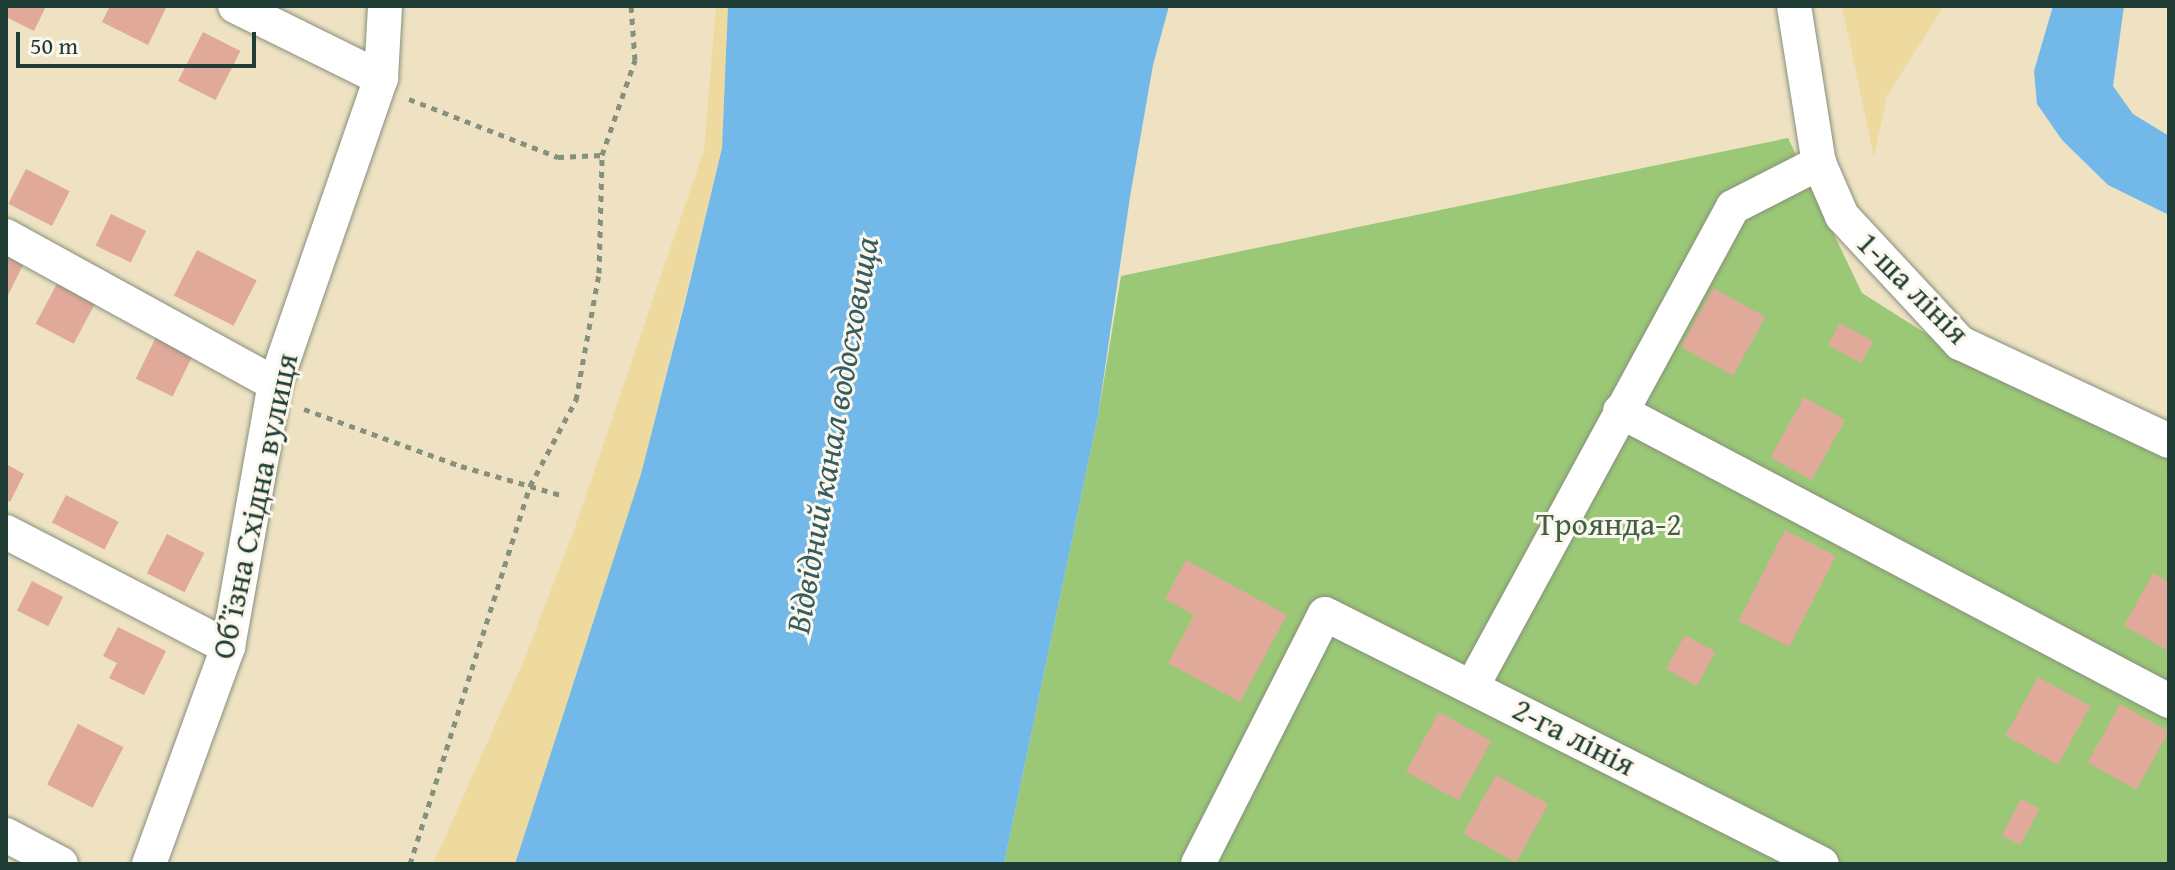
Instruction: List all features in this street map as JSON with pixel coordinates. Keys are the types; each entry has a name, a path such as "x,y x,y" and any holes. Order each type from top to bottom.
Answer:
{"street":[{"path":"235,6 379,82"},
{"name":"Обʼїзна Східна вулиця","path":"149,864 228,647 274,391 379,82 385,6"},
{"name":"1-ша лінія","path":"1794,6 1819,163 1842,216 1960,343 2169,441"},
{"path":"1473,685 1733,207 1819,163"},
{"path":"6,236 274,391"},
{"path":"1620,411 2169,701"},
{"path":"6,532 228,647"},
{"name":"2-га лінія","path":"1198,864 1325,614 1473,685 1822,864"},
{"path":"6,835 61,864"}],"path":[{"path":"410,864 530,486 576,400 599,273 602,155 635,60 631,6"},
{"path":"379,82 558,157 602,155"},
{"path":"274,391 564,496"}],"green space":[{"name":"Троянда-2","path":"1788,138 1862,293 1933,338 2169,450 2169,864 1004,864 1098,416 1121,276"}],"sand":[{"path":"716,6 728,6 722,148 641,474 515,864 433,864 523,662 573,533 704,150"},
{"path":"1842,6 1944,6 1887,96 1874,157"}],"water":[{"name":"Відвідний канал водосховища","path":"728,6 1169,6 1153,65 1130,197 1098,416 1004,864 515,864 641,474 685,302 722,148"},
{"path":"2053,6 2124,6 2113,86 2133,114 2169,136 2169,215 2108,185 2062,140 2037,104 2034,71"}],"building":[{"path":"6,6 46,6 34,31 6,17"},
{"path":"110,6 167,6 148,45 102,22"},
{"path":"203,32 240,51 215,100 178,81"},
{"path":"26,169 70,191 52,226 8,204"},
{"path":"111,214 146,231 131,263 96,245"},
{"path":"197,250 257,280 234,326 174,295"},
{"path":"6,252 25,261 6,299"},
{"path":"61,276 99,296 74,344 36,324"},
{"path":"1713,288 1765,317 1733,376 1681,347"},
{"path":"1840,323 1873,341 1861,363 1828,345"},
{"path":"159,331 196,349 173,397 136,379"},
{"path":"1804,397 1845,420 1812,480 1771,457"},
{"path":"6,464 24,474 10,502 6,499"},
{"path":"66,495 119,522 104,549 52,523"},
{"path":"1785,530 1836,556 1789,647 1739,621"},
{"path":"167,534 204,553 184,592 147,573"},
{"path":"1186,560 1287,615 1240,702 1168,663 1194,615 1165,599"},
{"path":"2153,573 2169,582 2169,651 2124,626"},
{"path":"32,581 63,597 48,626 17,610"},
{"path":"118,627 166,651 144,695 109,678 117,663 103,656"},
{"path":"1685,635 1716,652 1697,686 1666,669"},
{"path":"2038,677 2090,706 2058,765 2006,736"},
{"path":"2120,704 2169,731 2136,790 2088,763"},
{"path":"1439,712 1491,741 1459,801 1406,771"},
{"path":"78,724 123,747 93,808 47,785"},
{"path":"1496,775 1548,804 1516,863 1464,834"},
{"path":"2021,799 2040,809 2020,845 2002,835"}]}
